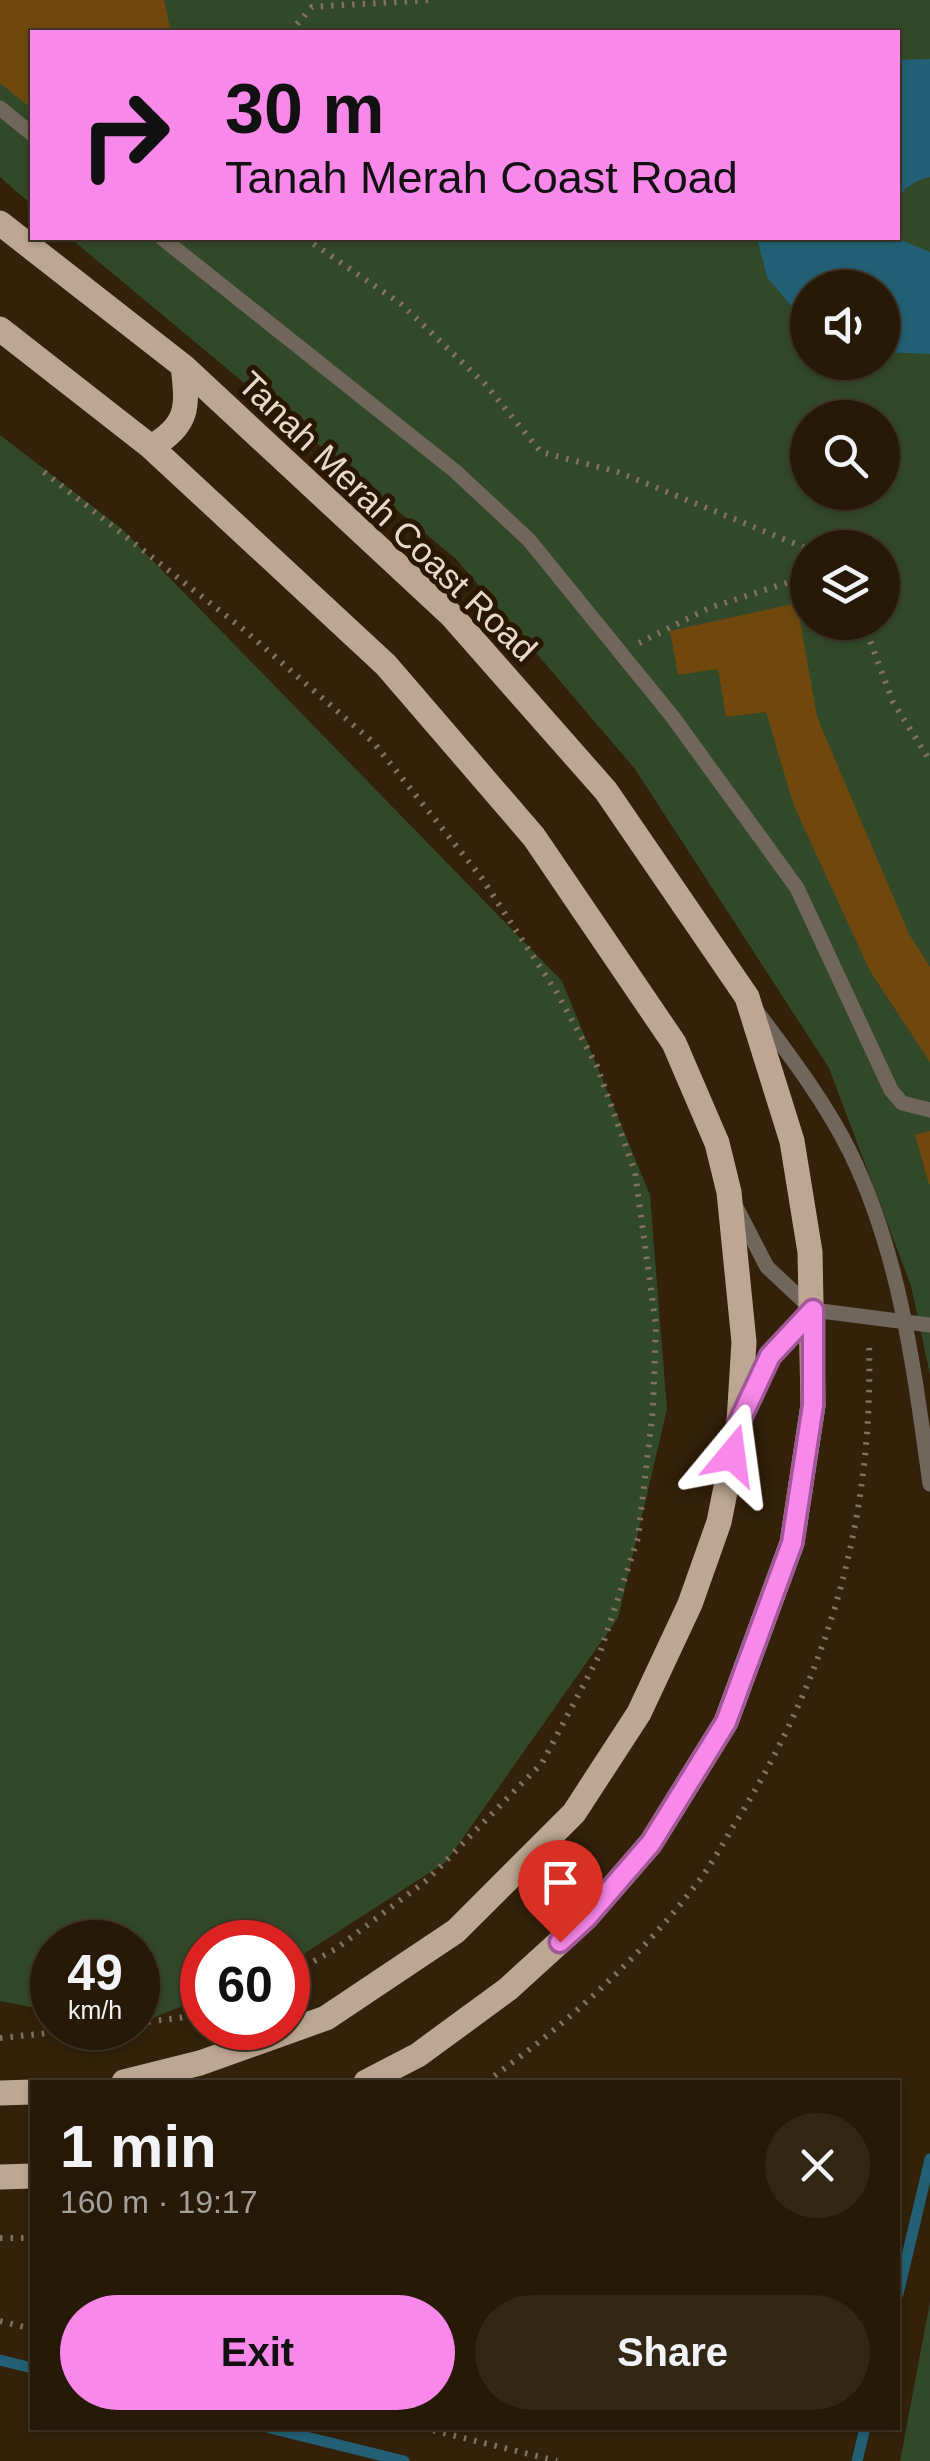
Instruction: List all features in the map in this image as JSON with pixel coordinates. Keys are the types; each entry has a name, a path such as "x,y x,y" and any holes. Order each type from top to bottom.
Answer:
{"main road":[{"name":"Tanah Merah Coast Road","path":"0,223 183,366 464,630 606,791 747,997 792,1141 810,1252 813,1405 792,1543 726,1722 651,1843 586,1918 508,1989 418,2056 370,2080"},
{"path":"0,329 150,447 386,665 534,837 674,1043 717,1143 729,1192 744,1342 739,1422 719,1522 690,1604 639,1713 574,1814 456,1931 326,2018 200,2063 132,2080"},
{"path":"150,447 168,438 182,421 187,399 183,366"},
{"path":"0,2094 30,2092"},
{"path":"0,2177 30,2176"}],"lane":[{"path":"0,108 30,132"},
{"path":"164,240 467,482 529,540 672,716 797,888 891,1090 902,1103 930,1110"},
{"path":"747,997 806,1078 849,1151 887,1246 907,1322 930,1484"},
{"path":"729,1192 767,1267 813,1310 930,1325"},
{"path":"739,1422 770,1356 813,1310"}],"path":[{"path":"292,30 312,7 430,0"},
{"path":"308,240 401,304 485,384 541,452 618,472 790,543"},
{"path":"44,472 243,629 374,743 481,877 557,993 597,1066 635,1172 656,1326 654,1410 638,1538 599,1656 542,1763 427,1880 337,1948 310,1963"},
{"path":"620,652 708,608 790,582"},
{"path":"870,640 893,702 930,761"},
{"path":"0,2038 30,2035"},
{"path":"0,2238 30,2238"},
{"path":"0,2321 30,2329"},
{"path":"432,2430 557,2461"}],"green space":[{"path":"0,0 930,0 930,1375 911,1286 829,1068 635,769 456,559 72,240 900,240 900,30 30,30 30,203 0,177"},
{"path":"0,435 122,529 562,981 650,1195 667,1409 618,1618 446,1862 310,1950 310,1920 180,1920 180,2007 160,2015 160,1920 30,1920 30,2007 0,2001"},
{"path":"930,2302 930,2461 900,2461"}],"water":[{"path":"930,59 930,177 911,185 900,197 900,60"},
{"path":"900,233 903,241 930,252 930,354 900,353 900,270 790,270 790,305 767,277 758,240 900,240"}],"building":[{"path":"0,0 164,0 171,30 30,30 30,107 0,83"},
{"path":"790,605 790,640 803,640 817,717 909,934 930,967 930,1062 870,971 794,806 766,712 726,717 718,669 678,675 670,631"},
{"path":"930,1131 930,1184 929,1184 915,1135"}],"waterway":[{"path":"900,2286 930,2159"},
{"path":"0,2360 30,2368"},
{"path":"278,2430 404,2461"},
{"path":"857,2461 865,2430"}],"route":[{"path":"560,1942 651,1843 726,1722 792,1543 813,1405 813,1310 770,1356 739,1422 732,1455"}]}
